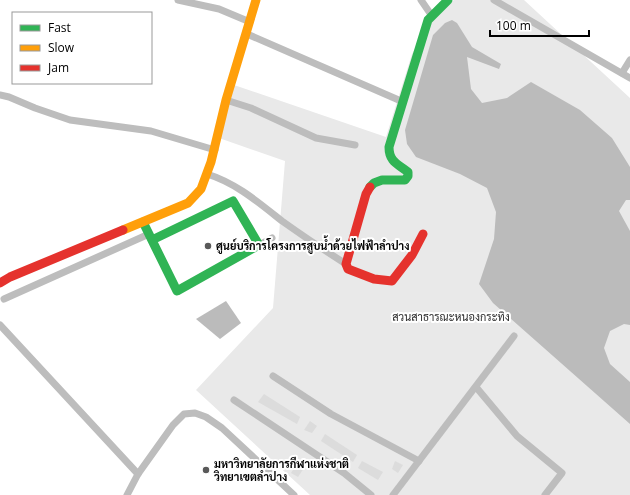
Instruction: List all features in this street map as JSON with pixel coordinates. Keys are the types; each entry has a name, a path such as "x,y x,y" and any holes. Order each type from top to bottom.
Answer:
{"street":[{"path":"178,0 219,9 250,22"},
{"path":"0,283 10,276 188,203 201,189 215,150 226,100 256,0"},
{"path":"421,0 432,16"},
{"path":"346,264 366,194 371,184 381,179 405,180 408,178 407,170 394,165 388,154 401,101 428,20 448,0"},
{"path":"494,0 630,78"},
{"path":"247,34 401,101"},
{"path":"622,73 630,60"},
{"path":"0,95 70,120 151,131 215,150"},
{"path":"226,100 251,108 316,138 355,145"},
{"path":"206,174 224,180 242,191 317,246 346,264 348,269 374,279 392,281 412,255 423,234"},
{"path":"4,299 233,200 259,245"},
{"path":"143,222 177,291 272,238"},
{"path":"0,325 138,474"},
{"path":"393,495 514,336"},
{"path":"273,376 330,414 419,461"},
{"path":"476,387 517,436 562,473 545,495"},
{"path":"234,400 344,473 371,495"},
{"path":"127,495 138,474 173,425 184,414 195,413 206,416 222,428 294,495"}],"green space":[{"name":"สวนสาธารณะหนองกระทิง","path":"454,0 524,0 630,98 630,495 310,495 196,390 273,308 285,161 219,138 234,85 386,137 412,54 433,17"}],"shaded area":[{"path":"452,20 457,23 472,47 501,64 499,69 467,57 471,89 482,103 507,98 531,82 580,110 612,138 630,167 630,200 626,200 619,211 630,231 630,325 624,324 610,331 604,348 610,364 630,382 630,424 493,303 479,284 494,239 496,212 487,188 460,174 416,157 407,144 405,130 433,35 445,23"},
{"path":"226,301 241,323 220,339 196,319"}],"building":[{"path":"264,394 300,417 297,424 258,402"},
{"path":"310,421 317,426 312,433 304,430"},
{"path":"325,434 357,455 353,462 321,441"},
{"path":"299,460 306,465 298,477 291,473"},
{"path":"362,461 383,472 378,480 358,468"},
{"path":"395,461 403,465 398,473 392,469"}],"traffic: fast":[{"path":"370,187 374,183 382,180 405,180 408,176 408,172 392,159 389,152 389,147 428,20 448,0"},
{"path":"143,222 177,291 259,245 233,201 152,240"}],"traffic: slow":[{"path":"123,230 188,203 201,189 211,162 226,100 256,0"}],"traffic: jam":[{"path":"370,187 366,194 346,264 348,269 374,279 392,281 412,255 423,234"},
{"path":"0,283 10,277 123,230"}],"place":[{"name":"ศูนย์บริการโครงการสูบน้ำด้วยไฟฟ้าลําปาง","path":"208,246"},
{"name":"มหาวิทยาลัยการกีฬาแห่งชาติ วิทยาเขตลำปาง","path":"206,470"}]}
